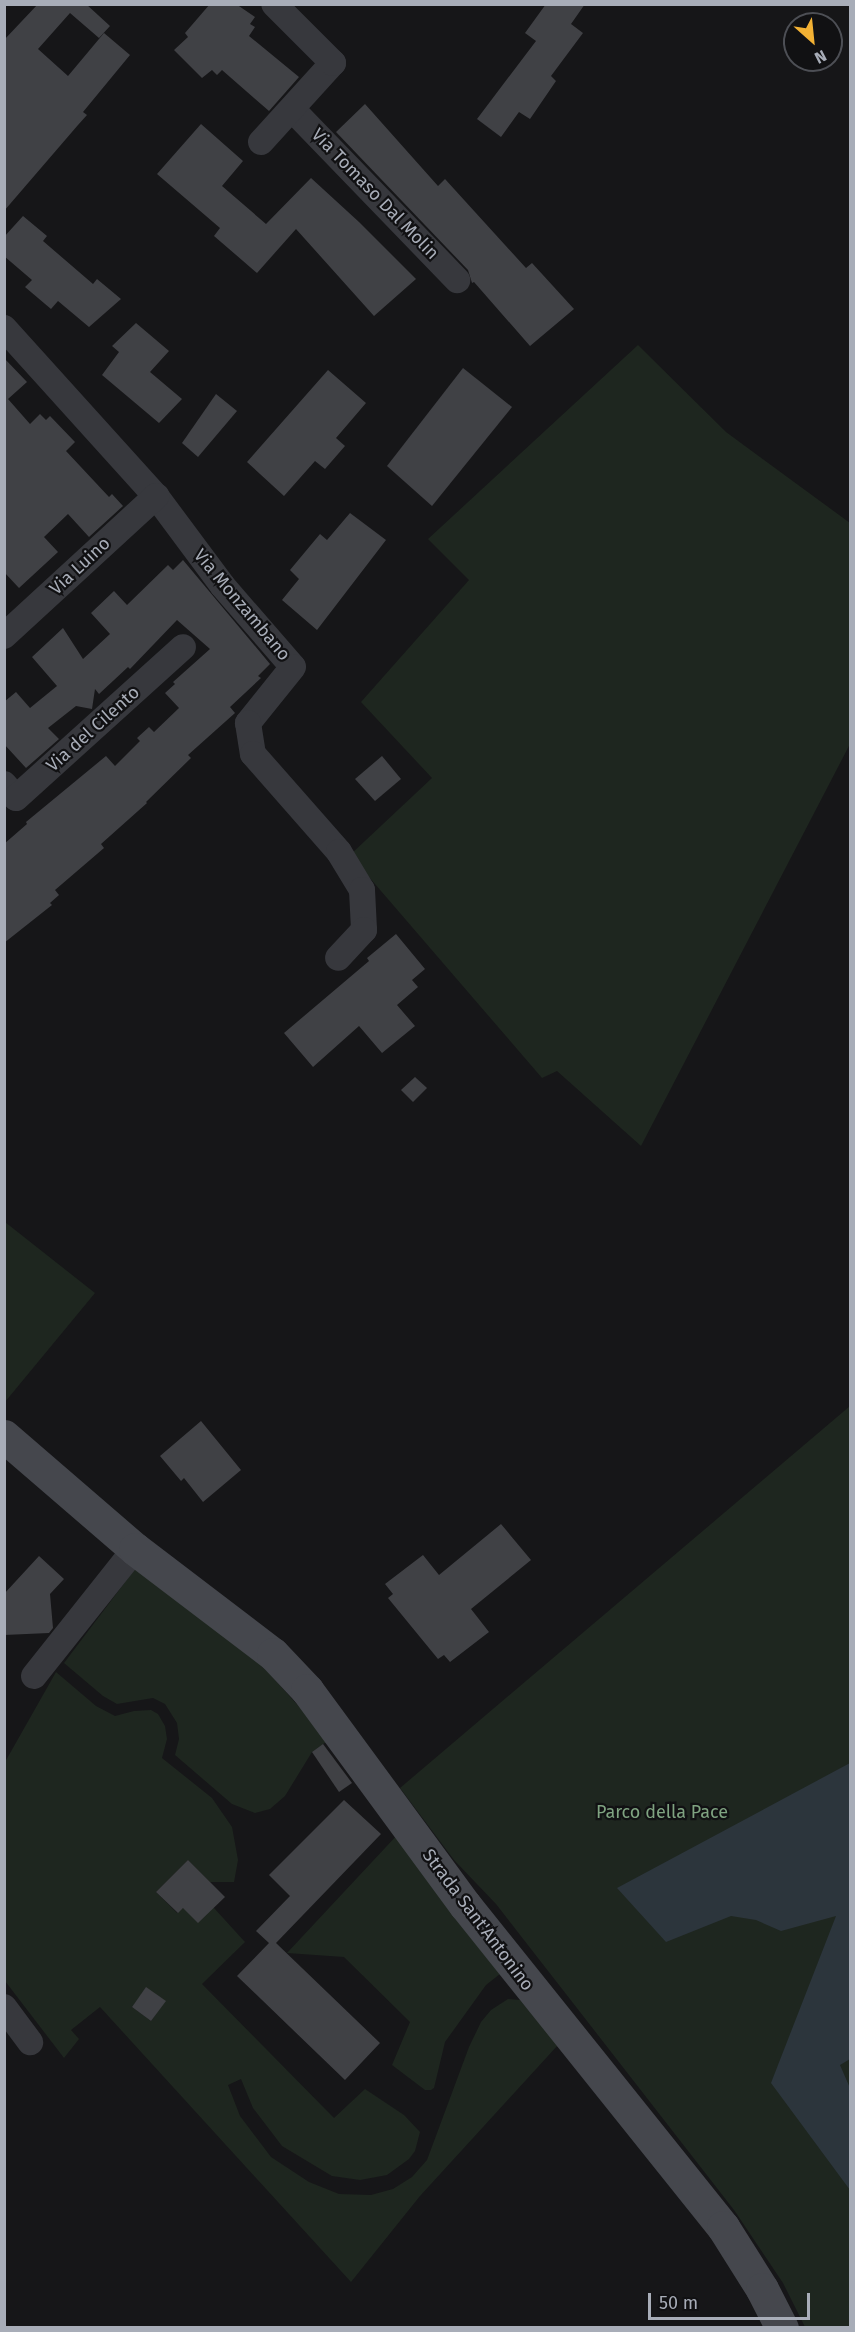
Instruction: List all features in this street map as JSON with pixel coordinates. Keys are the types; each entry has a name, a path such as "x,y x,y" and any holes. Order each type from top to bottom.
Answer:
{"main road":[{"name":"Strada Sant'Antonino","path":"4,1436 135,1550 273,1654 307,1690 465,1905 723,2227 762,2289 782,2328"}],"street":[{"path":"261,142 333,63 274,4"},
{"name":"Via Tomaso Dal Molin","path":"292,109 457,280"},
{"name":"Via Monzambano","path":"4,328 156,496 222,585 293,667 248,723 253,754 339,852 362,890 364,930 338,958"},
{"name":"Via Luino","path":"4,636 156,496"},
{"name":"Via del Cilento","path":"4,784 16,798 183,647"},
{"path":"34,1676 135,1550"},
{"path":"4,2007 30,2042"}],"green space":[{"path":"638,345 726,432 850,523 850,744 641,1146 557,1071 542,1078 350,855 432,778 361,702 469,580 428,539"},
{"path":"5,1222 95,1293 5,1402"},
{"name":"Parco della Pace","path":"850,1406 850,2327 805,2327 783,2283 734,2210 496,1904 454,1860 400,1788"},
{"path":"135,1569 259,1662 329,1740 312,1752 285,1796 270,1809 255,1813 232,1804 175,1755 179,1739 177,1723 165,1704 153,1698 117,1704 103,1696 64,1663"},
{"path":"56,1672 96,1706 115,1716 134,1711 151,1710 158,1714 165,1726 167,1739 162,1758 212,1798 232,1827 238,1860 234,1882 210,1882 188,1860 156,1892 177,1913 183,1908 214,1908 245,1942 202,1984 334,2118 365,2089 404,2115 420,2132 415,2151 409,2159 387,2175 360,2180 332,2176 282,2146 253,2108 241,2079 228,2085 240,2116 271,2157 309,2182 339,2194 371,2195 393,2189 412,2177 427,2160 469,2047 481,2022 491,2010 508,1999 520,2000 558,2045 420,2196 351,2282 100,2007 71,2030 79,2039 64,2058 5,1981 5,1762","holes":["146,1988 165,2001 151,2021 132,2007"]},
{"path":"399,1833 500,1974 486,1985 445,2042 434,2088 431,2090 425,2090 392,2065 410,2022 344,1957 287,1953"}],"shaded area":[{"path":"850,1763 850,2059 840,2065 850,2088 850,2190 771,2083 836,1916 781,1931 756,1920 731,1916 666,1942 617,1888"}],"building":[{"path":"38,4 86,4 110,26 99,38 70,13 38,49 68,76 104,33 130,55 83,112 87,115 4,211 4,40"},
{"path":"210,4 236,4 255,17 250,24 255,27 249,36 299,77 269,111 222,70 217,75 212,70 202,78 174,50 188,37 185,33"},
{"path":"546,4 585,4 571,24 583,33 551,76 556,81 530,119 519,112 501,137 477,119 536,41 525,33"},
{"path":"365,104 438,186 445,179 526,268 532,263 574,309 530,346 474,282 472,283 468,270 336,132"},
{"path":"201,124 243,161 222,186 266,224 311,178 416,279 374,316 296,229 257,273 214,236 220,228 157,174"},
{"path":"23,216 47,236 43,241 93,284 97,279 121,299 89,327 58,301 51,309 25,287 32,280 4,256 4,237"},
{"path":"136,323 169,351 150,372 182,399 159,423 102,375 119,352 112,346"},
{"path":"4,358 27,382 8,399 30,424 40,414 46,420 50,416 75,442 66,451 109,497 112,494 123,506 89,537 68,514 44,537 58,552 19,588 4,572"},
{"path":"463,368 512,407 432,506 387,466"},
{"path":"328,370 366,403 336,438 345,446 325,469 315,461 284,496 247,462"},
{"path":"216,394 237,411 198,457 182,443"},
{"path":"350,513 386,540 317,630 282,600 299,579 290,570 320,534 327,540"},
{"path":"183,560 270,664 258,676 261,678 230,707 235,713 188,755 191,758 147,803 101,844 104,848 55,890 59,895 50,903 52,905 4,943 4,844 27,824 26,822 106,756 115,766 140,741 137,738 149,727 154,732 179,708 165,693 175,684 173,682 210,649 177,620 130,669 128,667 99,694 95,689 92,709 76,706 48,728 59,739 26,768 4,744 4,702 16,692 30,708 57,686 32,657 63,628 83,659 110,634 91,613 114,591 127,605 168,565 173,570"},
{"path":"382,756 401,779 375,801 355,779"},
{"path":"396,934 425,969 412,980 418,987 397,1005 415,1026 382,1053 359,1026 313,1067 284,1033 369,961 367,958"},
{"path":"415,1077 427,1088 413,1102 401,1090"},
{"path":"201,1421 241,1470 203,1502 184,1478 181,1481 160,1456"},
{"path":"501,1524 531,1560 471,1609 489,1632 450,1662 444,1655 438,1659 388,1598 393,1594 385,1584 423,1555 439,1575"},
{"path":"39,1556 64,1579 50,1594 53,1628 49,1633 4,1635 4,1594"},
{"path":"323,1744 352,1783 339,1792 312,1752"},
{"path":"344,1800 381,1834 276,1943 380,2043 345,2080 237,1976 269,1943 256,1931 290,1896 269,1875"},
{"path":"188,1860 225,1897 198,1923 183,1908 178,1913 156,1892"},
{"path":"146,1987 166,2001 151,2021 132,2007"}]}
